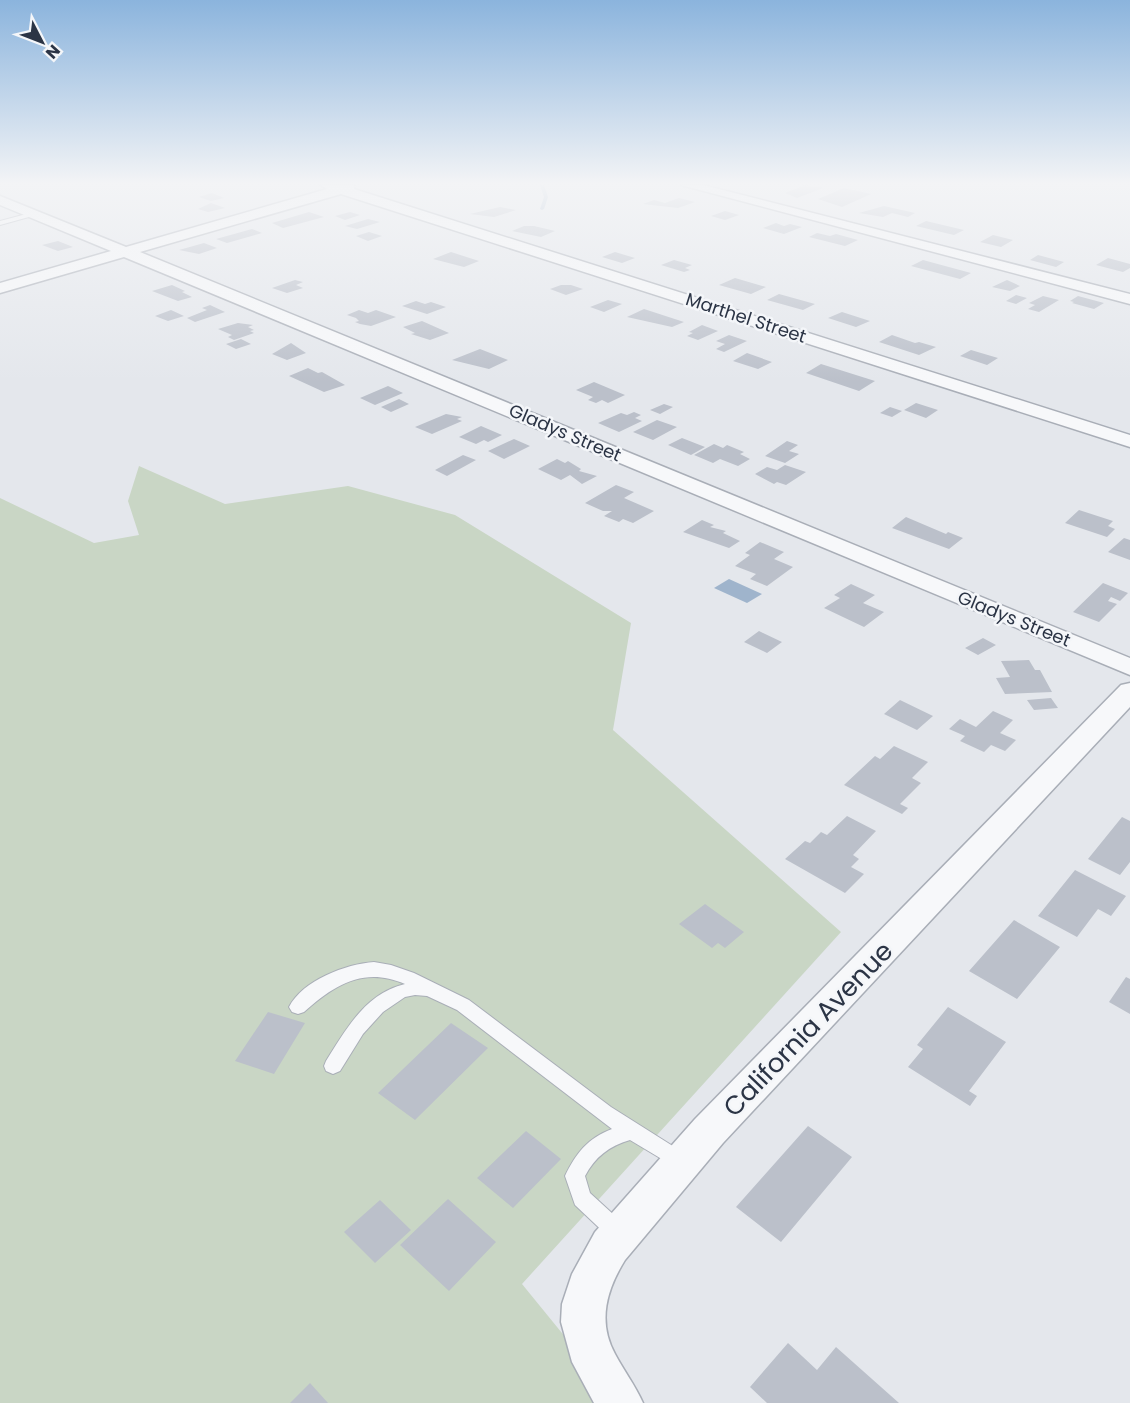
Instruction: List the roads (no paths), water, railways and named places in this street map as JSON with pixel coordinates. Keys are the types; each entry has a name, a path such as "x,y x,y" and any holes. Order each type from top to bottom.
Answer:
{"street":[{"name":"Gladys Street","path":"121,250 1130,667"},
{"path":"0,288 130,250"},
{"name":"Marthel Street","path":"538,250 1130,441"},
{"path":"941,250 1130,299"},
{"name":"California Avenue","path":"620,1403 594,1362 583,1322 584,1304 593,1274 621,1234 709,1131 1130,691"}],"lane":[{"path":"298,1007 316,989 338,977 375,967 394,970 463,1005 604,1113 682,1162"},
{"path":"333,1066 368,1013 391,996 416,988 434,991"},
{"path":"621,1234 582,1198 574,1176 584,1156 607,1137 632,1131"}],"water":[{"path":"729,579 762,594 747,603 714,588"}]}
